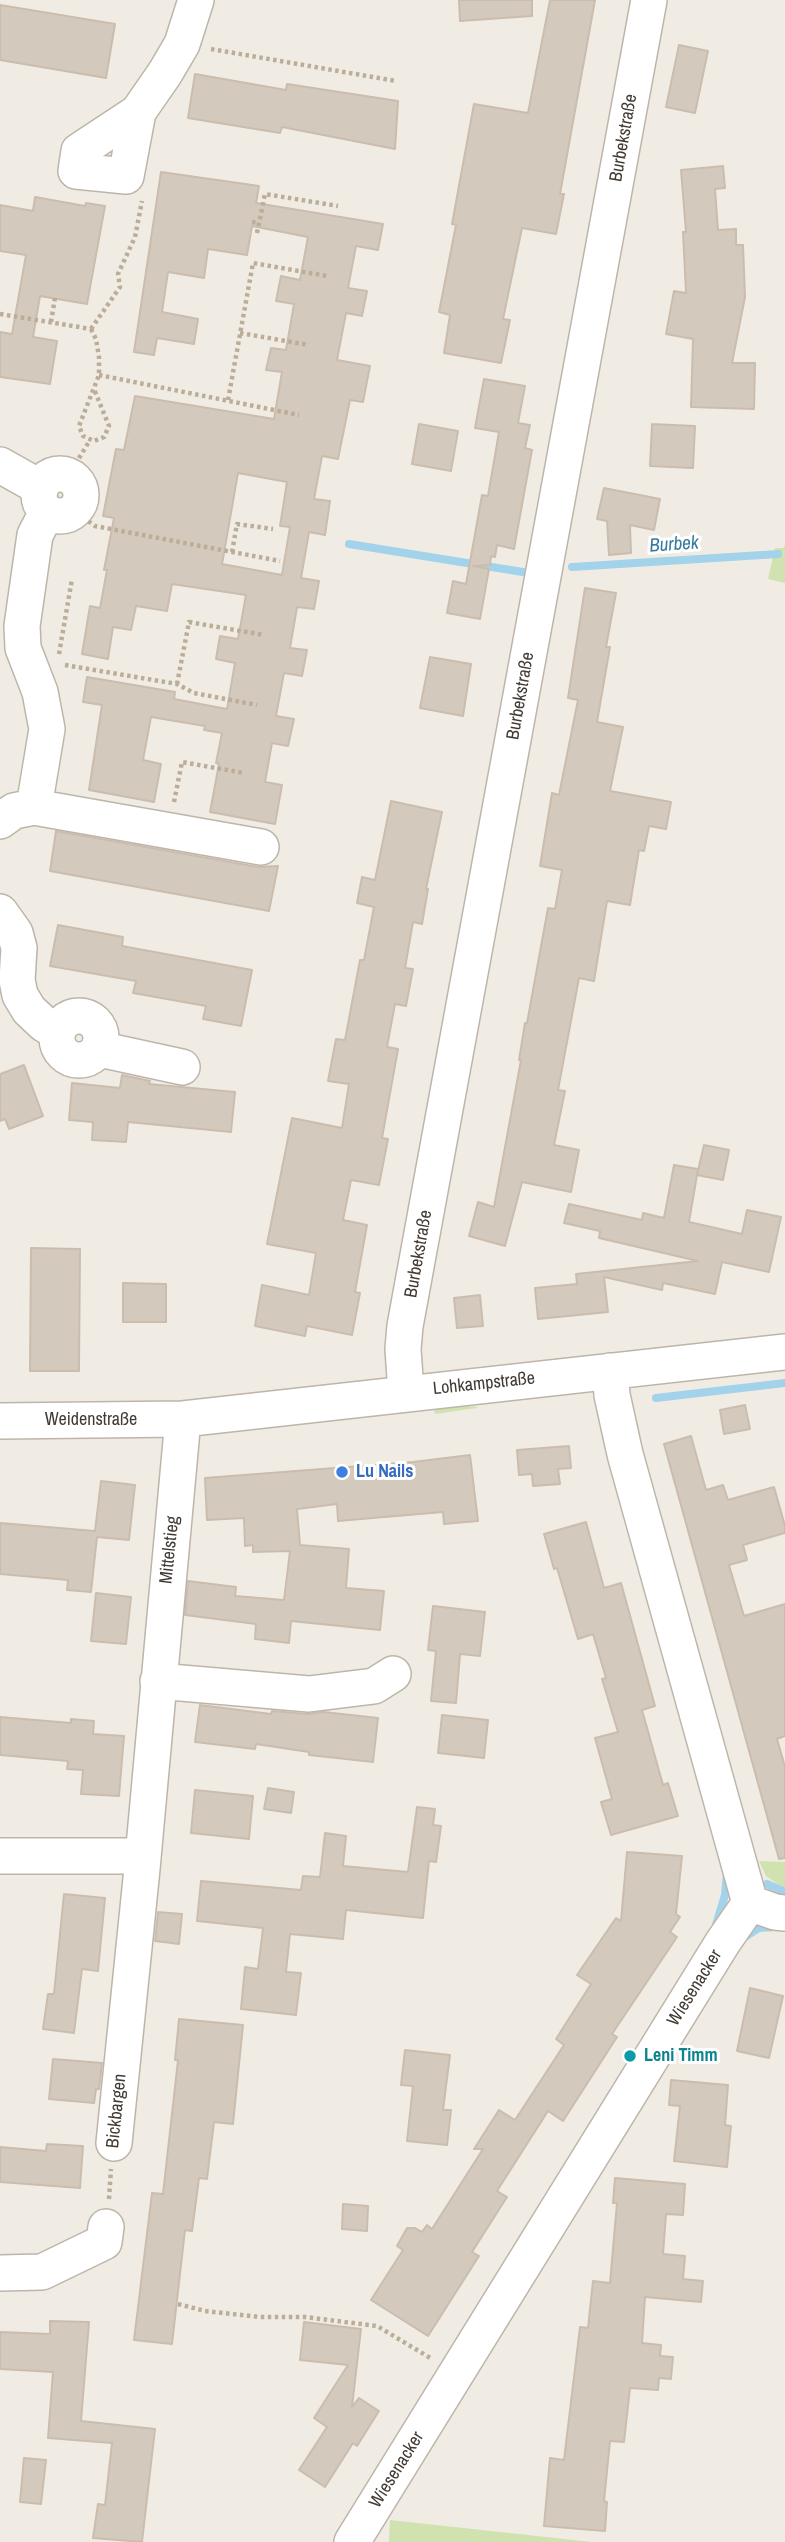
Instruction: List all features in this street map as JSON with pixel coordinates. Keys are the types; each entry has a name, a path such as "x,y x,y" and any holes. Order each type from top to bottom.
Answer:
{"street":[{"path":"138,112 182,44 196,0"},
{"name":"Burbekstraße","path":"406,1393 403,1349 405,1326 649,0"},
{"path":"0,465 57,496 35,535 22,626 23,648 40,692 47,729 34,807"},
{"path":"0,821 14,811 34,807 261,847"},
{"path":"0,912 15,933 19,947 17,980 20,995 29,1010 57,1032 57,1044 68,1057 85,1059 99,1049 182,1067"},
{"name":"Lohkampstraße","path":"183,1419 785,1352"},
{"path":"610,1371 611,1395 625,1454 750,1903 785,1913"},
{"name":"Weidenstraße","path":"0,1420 183,1419"},
{"name":"Mittelstieg","path":"142,1863 183,1419"},
{"path":"158,1681 309,1694 374,1686 393,1674"},
{"path":"0,1856 142,1863"},
{"name":"Bickbargen","path":"114,2143 142,1863"},
{"name":"Wiesenacker","path":"352,2542 750,1903"},
{"path":"0,2273 42,2272 104,2242 106,2227"},
{"path":"70,2257 104,2274"}],"path":[{"path":"182,44 396,81"},
{"path":"257,233 265,194 338,206"},
{"path":"91,330 120,287 118,274 135,237 143,197"},
{"path":"252,222 259,223"},
{"path":"228,400 253,263 327,276"},
{"path":"51,322 55,298"},
{"path":"0,314 91,330 96,339 99,375 79,422 81,433 90,440 104,437 109,426 94,389"},
{"path":"240,333 309,345"},
{"path":"99,375 299,415"},
{"path":"90,440 57,496 95,526 280,561"},
{"path":"233,552 237,524 273,529"},
{"path":"40,692 61,680 65,665 59,654 72,579"},
{"path":"177,684 189,622 264,635"},
{"path":"65,665 177,684 194,693 257,705"},
{"path":"169,830 182,762 244,773"},
{"name":"Bickbargen","path":"106,2227 114,2143"},
{"path":"178,2304 205,2311 260,2317 305,2317 377,2326 457,2374"}],"green space":[{"path":"785,544 785,583 768,579 775,548 784,548"},
{"path":"449,1404 477,1408 435,1414 433,1406"},
{"path":"759,1861 785,1862 785,1889 766,1876"},
{"path":"390,2520 592,2542 389,2542"}],"building":[{"path":"459,0 532,0 532,16 460,21"},
{"path":"550,0 595,0 560,194 564,194 556,234 522,228 503,319 510,320 501,363 444,353 450,315 439,312 456,225 452,224 474,104 528,113"},
{"path":"0,5 115,24 106,78 0,60"},
{"path":"679,45 708,51 695,113 666,107"},
{"path":"195,74 286,90 287,84 398,101 395,149 282,127 280,133 188,118"},
{"path":"723,166 725,188 715,189 718,230 736,229 736,245 743,245 745,297 732,363 755,363 754,409 691,407 693,339 666,334 674,291 686,293 683,232 686,232 681,170"},
{"path":"161,172 259,186 256,203 383,224 378,250 356,246 348,288 367,291 362,316 346,313 337,360 370,366 363,402 350,400 338,459 322,456 314,499 330,501 325,535 309,532 301,578 319,581 314,609 297,607 290,648 307,650 302,676 284,673 276,716 294,719 288,746 272,743 265,782 282,785 275,824 210,812 222,733 204,730 205,726 151,717 143,760 161,764 154,802 89,790 102,705 83,702 87,677 175,692 174,699 227,709 235,663 216,659 220,636 238,639 246,595 172,584 167,611 136,606 131,630 113,627 108,659 82,654 90,606 100,608 114,518 103,516 116,449 124,450 135,396 274,419 282,372 266,370 271,348 286,350 294,304 276,301 281,276 300,280 308,237 252,226 247,255 208,249 204,278 168,272 162,312 198,319 194,344 157,338 154,355 134,352","holes":["238,473 287,482 280,526 290,527 282,575 222,564"]},
{"path":"35,197 85,206 86,203 105,206 87,304 40,296 33,337 57,341 50,384 0,377 0,332 12,334 26,255 0,251 0,205 33,211"},
{"path":"484,379 525,386 518,423 530,425 525,448 532,450 514,549 497,545 490,565 473,566 489,569 480,619 447,613 453,581 466,584 482,495 488,496 499,432 475,428"},
{"path":"419,424 458,431 451,471 412,464"},
{"path":"652,424 695,426 693,468 650,466"},
{"path":"604,488 660,499 654,530 630,525 631,553 609,555 607,521 597,519"},
{"path":"585,588 616,593 597,722 623,727 610,791 671,802 666,829 649,826 644,851 639,850 630,905 607,901 594,981 579,978 558,1090 565,1091 554,1145 579,1150 571,1192 522,1182 505,1246 469,1236 478,1202 494,1207 521,1060 525,1023 548,908 555,909 562,870 540,866 552,793 559,795 578,700 568,698"},
{"path":"430,657 471,664 463,716 420,708"},
{"path":"391,801 442,812 426,889 422,924 413,922 405,968 413,969 406,1006 395,1004 387,1047 398,1049 382,1138 388,1139 379,1185 351,1180 343,1220 367,1225 355,1292 360,1293 352,1335 307,1326 305,1336 255,1326 262,1285 309,1295 316,1253 267,1244 292,1118 342,1128 349,1084 328,1081 336,1039 345,1040 360,960 364,960 374,907 357,903 362,877 375,880"},
{"path":"56,831 258,867 278,866 269,911 50,871"},
{"path":"58,925 123,937 122,946 252,970 241,1026 203,1019 206,1006 133,993 136,981 50,966"},
{"path":"24,1065 43,1116 9,1129 5,1119 0,1121 0,1074"},
{"path":"122,1075 150,1081 149,1084 235,1092 231,1132 128,1122 126,1142 92,1140 93,1122 69,1120 72,1083 120,1088"},
{"path":"704,1145 729,1150 723,1180 697,1175"},
{"path":"674,1165 698,1169 689,1222 742,1234 747,1210 781,1217 769,1272 722,1262 715,1294 663,1283 662,1290 604,1277 608,1312 538,1319 535,1288 577,1284 576,1274 698,1261 599,1238 600,1231 564,1223 569,1204 642,1220 643,1213 664,1218"},
{"path":"31,1248 80,1249 79,1371 30,1371"},
{"path":"123,1283 166,1284 166,1322 123,1322"},
{"path":"480,1295 483,1326 457,1328 454,1298"},
{"path":"745,1405 750,1429 724,1434 720,1410"},
{"path":"691,1436 706,1490 723,1485 728,1500 774,1487 785,1526 785,1533 743,1545 747,1560 729,1565 744,1616 785,1604 785,1736 777,1739 785,1767 785,1858 779,1859 664,1444"},
{"path":"569,1446 571,1468 558,1469 560,1484 533,1486 532,1474 519,1475 517,1450"},
{"path":"470,1455 478,1521 444,1524 443,1512 338,1521 337,1504 297,1509 300,1545 349,1549 346,1588 384,1591 380,1630 291,1621 289,1643 255,1639 256,1624 185,1615 188,1581 236,1587 235,1596 284,1600 290,1551 253,1552 253,1545 245,1546 244,1518 207,1520 205,1478"},
{"path":"101,1481 135,1485 129,1540 97,1537 91,1592 67,1590 68,1580 0,1574 0,1523 95,1531"},
{"path":"586,1522 604,1588 621,1583 655,1706 642,1710 663,1785 668,1783 678,1816 611,1835 601,1802 612,1799 595,1738 618,1732 602,1679 606,1678 593,1634 578,1639 544,1534"},
{"path":"96,1593 131,1597 126,1644 91,1641"},
{"path":"433,1606 485,1612 480,1656 460,1654 456,1703 431,1701 436,1651 428,1650"},
{"path":"200,1705 271,1714 272,1711 307,1714 324,1712 378,1718 373,1762 309,1755 309,1752 256,1744 255,1749 195,1742"},
{"path":"442,1715 488,1720 484,1758 438,1753"},
{"path":"0,1717 71,1723 71,1719 94,1721 93,1734 124,1736 119,1796 81,1794 83,1770 67,1769 68,1761 0,1755"},
{"path":"268,1788 294,1792 291,1813 264,1809"},
{"path":"195,1790 253,1796 249,1839 191,1833"},
{"path":"417,1807 435,1809 433,1825 441,1826 436,1862 429,1861 423,1918 346,1910 343,1939 290,1934 286,1972 301,1973 296,2015 241,2009 245,1967 258,1969 263,1928 197,1921 201,1881 301,1890 303,1876 320,1877 325,1833 346,1836 343,1866 408,1872"},
{"path":"627,1852 682,1856 676,1914 680,1917 670,1932 677,1937 612,2034 617,2037 563,2121 548,2111 497,2191 507,2197 472,2252 479,2256 428,2336 371,2300 403,2250 397,2246 407,2228 422,2232 427,2225 432,2229 483,2149 474,2149 499,2110 515,2120 564,2045 556,2039 591,1984 577,1975 616,1918 621,1921"},
{"path":"64,1894 105,1898 98,1971 82,1969 74,2033 43,2029 48,1994 54,1994"},
{"path":"158,1912 182,1914 179,1944 155,1941"},
{"path":"750,1988 783,1996 769,2058 737,2051"},
{"path":"179,2019 243,2025 233,2124 214,2122 207,2179 199,2178 192,2231 185,2230 172,2344 134,2340 152,2193 163,2194 178,2060 175,2060"},
{"path":"405,2050 450,2055 443,2110 451,2110 447,2145 407,2141 413,2086 401,2085"},
{"path":"53,2059 102,2063 99,2089 96,2089 94,2103 49,2099"},
{"path":"671,2080 728,2085 725,2125 731,2126 727,2167 674,2161 680,2106 669,2105"},
{"path":"47,2144 83,2146 80,2188 0,2182 0,2147 46,2151"},
{"path":"615,2178 685,2184 683,2215 666,2214 663,2254 685,2256 683,2279 703,2281 701,2302 645,2297 642,2343 661,2345 660,2356 673,2357 671,2379 659,2378 658,2390 630,2388 624,2442 610,2441 604,2501 607,2502 605,2531 544,2526 550,2458 564,2460 580,2327 588,2328 593,2281 610,2283 617,2203 613,2203"},
{"path":"343,2204 368,2206 367,2231 342,2229"},
{"path":"50,2321 89,2322 81,2421 155,2429 142,2542 93,2538 98,2504 105,2505 112,2443 48,2438 53,2372 0,2369 0,2332 50,2334"},
{"path":"304,2322 361,2329 352,2407 359,2398 379,2411 357,2446 353,2443 325,2487 299,2470 327,2427 314,2418 348,2365 300,2360"},
{"path":"24,2458 46,2460 41,2504 20,2502"}],"waterway":[{"name":"Burbek","path":"349,544 529,573"},
{"name":"Burbek","path":"572,567 778,554"},
{"path":"656,1398 785,1383"},
{"path":"716,1925 725,1895 727,1873"},
{"path":"767,1884 785,1892"},
{"path":"745,1937 759,1928 775,1927"}],"place":[{"name":"Lu Nails","path":"342,1472"},
{"name":"Leni Timm","path":"630,2056"}]}
